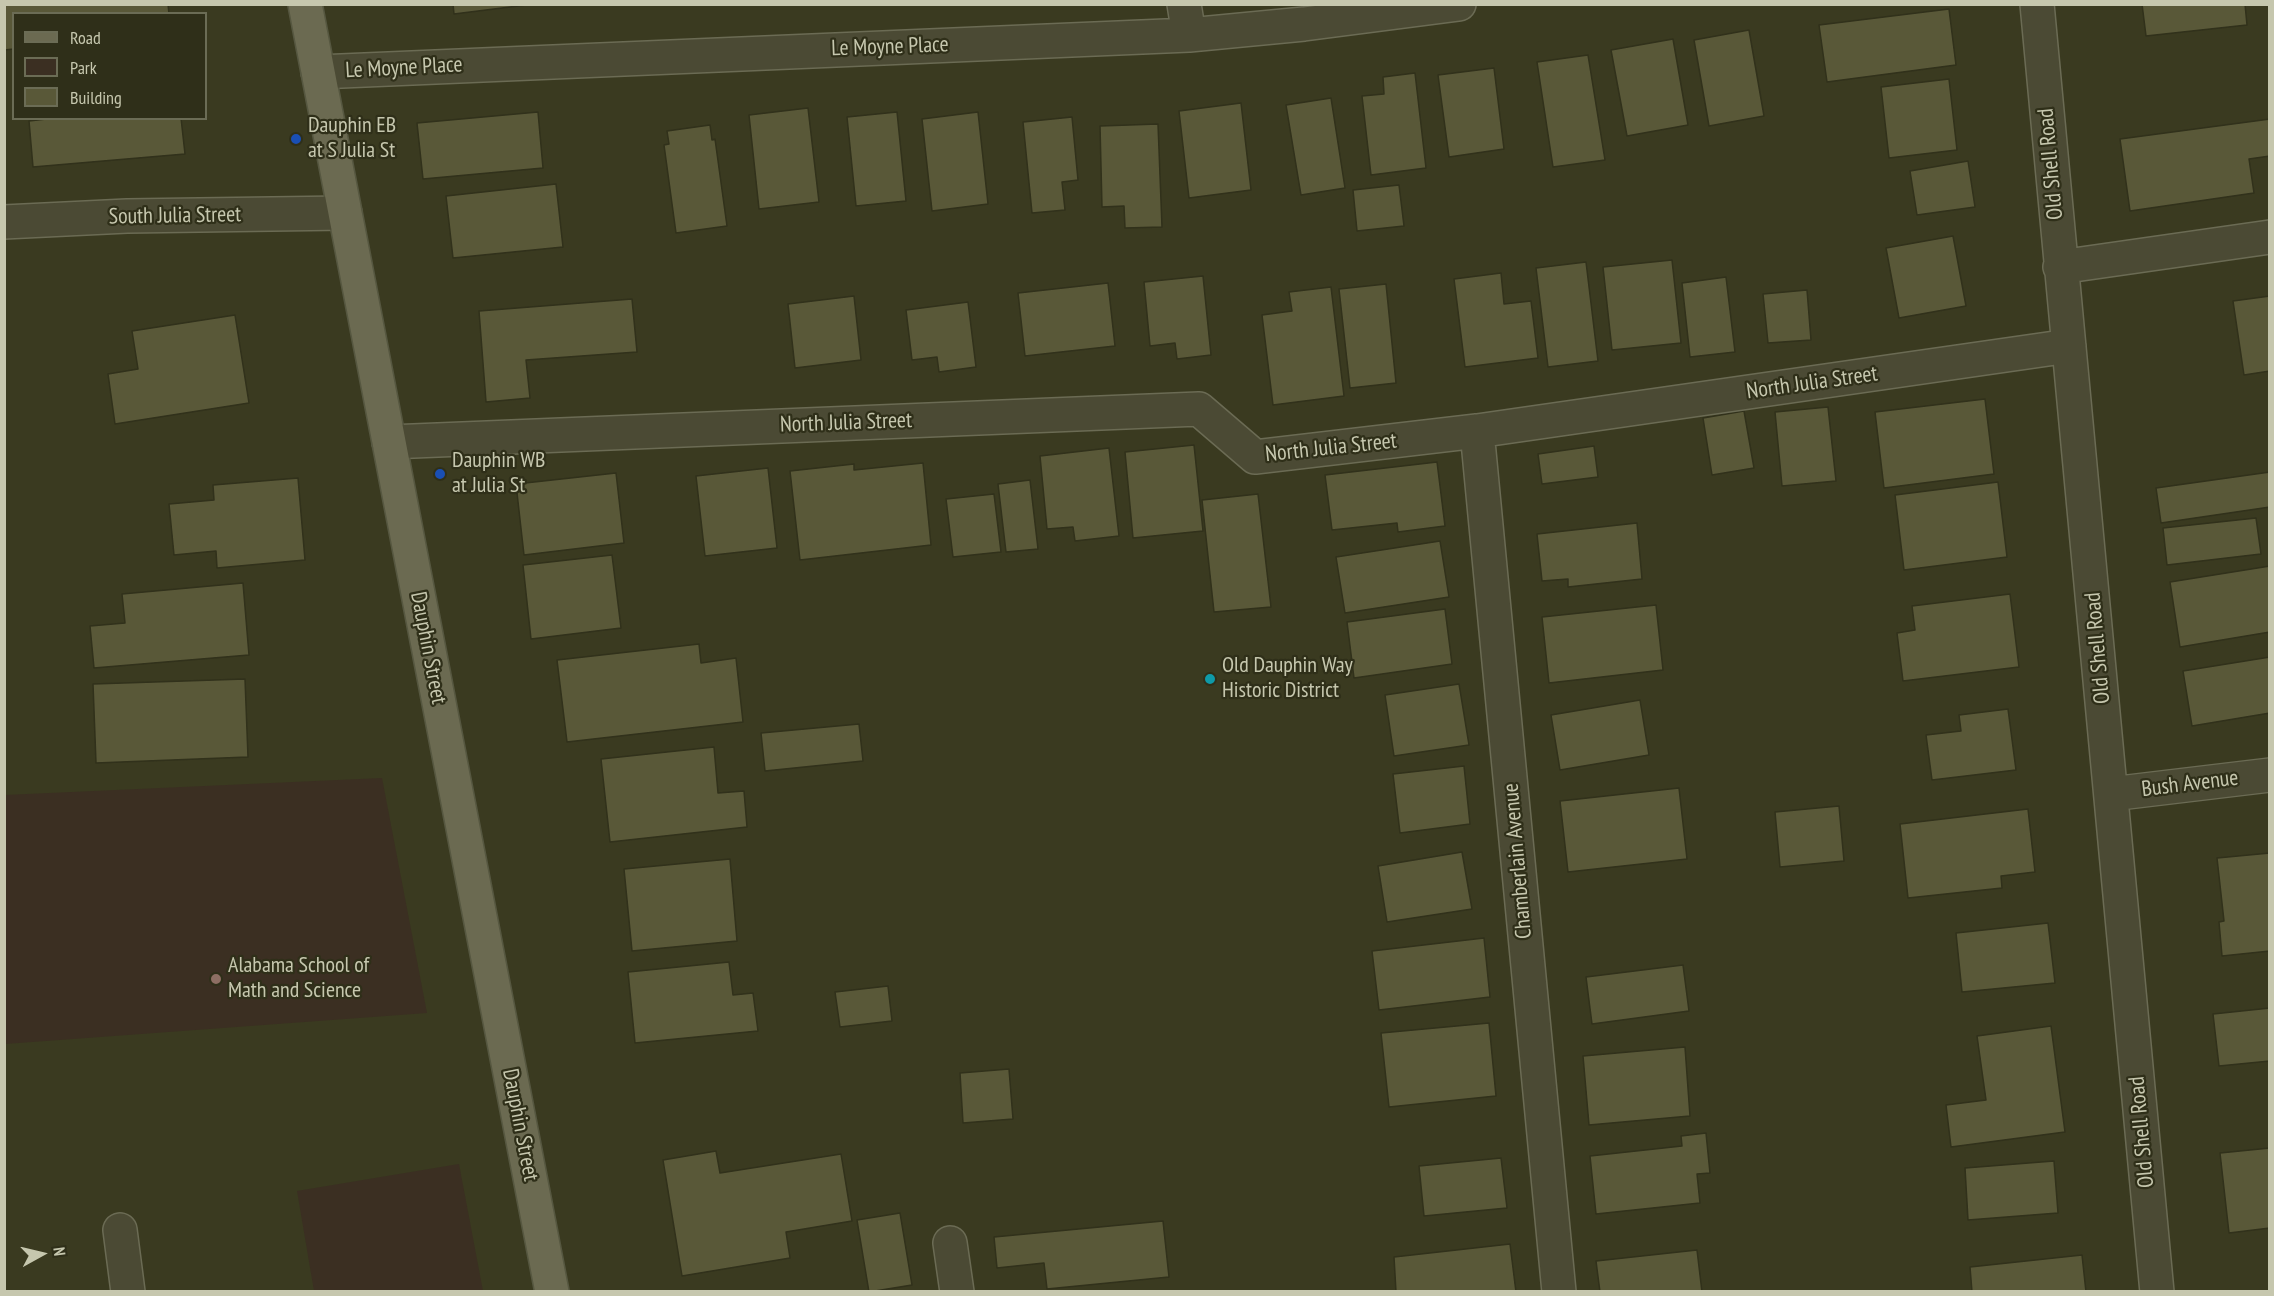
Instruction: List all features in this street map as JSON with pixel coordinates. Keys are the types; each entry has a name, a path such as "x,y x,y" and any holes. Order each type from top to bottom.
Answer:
{"main road":[{"name":"Dauphin Street","path":"305,4 552,1292"}],"street":[{"name":"Le Moyne Place","path":"318,72 1187,20 1304,24 1459,4"},
{"name":"Old Shell Road","path":"2037,4 2157,1292"},
{"name":"South Julia Street","path":"4,222 127,216 345,213"},
{"path":"2060,267 2270,237"},
{"name":"North Julia Street","path":"389,442 1199,409 1255,457 1477,431 2069,346"},
{"name":"Chamberlain Avenue","path":"1477,431 1559,1292"},
{"name":"Bush Avenue","path":"2111,794 2270,775"},
{"path":"120,1230 128,1292"},
{"path":"950,1242 957,1292"}],"green space":[{"path":"382,778 427,1013 5,1044 5,795"},
{"path":"459,1164 483,1291 314,1291 297,1191"}],"building":[{"path":"4,4 168,4 169,12 12,12 12,49 4,50"},
{"path":"453,4 534,4 454,14"},
{"path":"2142,4 2245,4 2247,25 2146,36"},
{"path":"1949,9 1956,65 1827,82 1819,25"},
{"path":"1749,30 1764,116 1709,126 1694,40"},
{"path":"1673,39 1688,125 1627,136 1611,50"},
{"path":"1588,55 1605,160 1553,167 1537,62"},
{"path":"1494,68 1504,149 1449,157 1438,75"},
{"path":"1415,73 1426,168 1371,175 1362,96 1384,94 1383,77"},
{"path":"1949,79 1957,150 1889,158 1881,87"},
{"path":"1331,98 1345,188 1301,195 1286,105"},
{"path":"1241,103 1251,190 1189,198 1179,111"},
{"path":"808,108 819,202 759,209 749,115"},
{"path":"538,112 543,168 423,179 417,123"},
{"path":"897,112 906,201 856,206 847,117"},
{"path":"978,112 988,204 932,211 922,119"},
{"path":"1072,117 1078,180 1062,182 1065,210 1032,213 1023,122"},
{"path":"2270,119 2270,156 2249,159 2254,193 2130,211 2120,139"},
{"path":"181,120 185,154 33,167 29,121"},
{"path":"1158,124 1162,227 1125,228 1124,206 1102,207 1100,126"},
{"path":"710,125 712,140 715,139 727,226 676,233 664,145 669,144 667,131"},
{"path":"1968,161 1975,207 1917,215 1910,171"},
{"path":"556,184 563,247 453,258 446,196"},
{"path":"1399,185 1404,226 1357,231 1353,190"},
{"path":"1953,236 1966,306 1899,318 1886,248"},
{"path":"1672,260 1681,343 1612,350 1603,267"},
{"path":"1586,262 1598,361 1548,367 1536,268"},
{"path":"1501,273 1504,304 1531,301 1538,358 1465,367 1454,279"},
{"path":"1203,276 1211,355 1177,359 1175,343 1150,346 1144,282"},
{"path":"1726,277 1735,352 1690,357 1682,283"},
{"path":"1108,283 1115,346 1025,356 1018,293"},
{"path":"1386,284 1396,383 1350,388 1339,289"},
{"path":"1331,287 1344,396 1273,405 1262,315 1292,311 1289,292"},
{"path":"1807,290 1811,340 1768,343 1763,294"},
{"path":"854,296 861,360 795,368 788,304"},
{"path":"2270,296 2270,371 2244,375 2233,301"},
{"path":"632,299 637,352 526,360 530,398 486,402 479,311"},
{"path":"968,302 976,367 939,372 937,357 912,360 906,310"},
{"path":"235,315 249,403 115,424 108,374 138,369 132,331"},
{"path":"1985,399 1994,474 1884,488 1875,412"},
{"path":"1828,407 1836,481 1782,486 1775,412"},
{"path":"1744,411 1754,468 1712,475 1703,418"},
{"path":"1194,445 1203,531 1133,538 1125,452"},
{"path":"1594,446 1598,477 1542,484 1538,454"},
{"path":"1109,448 1119,536 1075,541 1073,527 1047,529 1040,456"},
{"path":"1437,462 1445,526 1398,532 1397,523 1332,530 1325,475"},
{"path":"923,463 931,545 800,560 790,471 854,464 854,470"},
{"path":"768,468 777,548 705,556 696,476"},
{"path":"2270,472 2270,507 2161,523 2156,488"},
{"path":"616,473 624,543 524,555 516,484"},
{"path":"298,478 305,560 217,568 216,551 174,555 169,504 214,500 213,485"},
{"path":"1030,480 1038,549 1006,552 998,484"},
{"path":"1998,482 2007,557 1904,570 1895,495"},
{"path":"994,494 1001,552 953,557 946,499"},
{"path":"1258,494 1271,607 1214,612 1202,500"},
{"path":"2256,518 2261,554 2167,565 2163,528"},
{"path":"1637,523 1642,579 1568,587 1568,579 1542,581 1537,534"},
{"path":"1440,541 1449,597 1345,613 1336,557"},
{"path":"612,555 621,628 531,639 523,565"},
{"path":"2270,566 2270,632 2180,647 2170,582"},
{"path":"243,583 249,655 94,668 90,626 125,623 122,594"},
{"path":"2010,594 2019,667 1903,681 1897,633 1915,630 1912,606"},
{"path":"1656,605 1663,670 1549,683 1542,617"},
{"path":"1445,609 1452,664 1354,678 1347,622"},
{"path":"699,644 701,663 736,658 743,722 567,742 557,660"},
{"path":"2270,657 2270,713 2192,726 2183,671"},
{"path":"245,679 248,757 96,763 93,684"},
{"path":"1459,684 1469,745 1394,756 1385,695"},
{"path":"1640,700 1649,755 1560,770 1551,715"},
{"path":"2008,709 2016,770 1932,780 1926,735 1961,731 1959,715"},
{"path":"859,724 863,761 765,771 761,733"},
{"path":"714,747 718,793 744,791 747,827 610,842 601,759"},
{"path":"1464,766 1470,824 1400,833 1393,774"},
{"path":"1679,788 1687,859 1568,872 1560,801"},
{"path":"1839,806 1844,861 1780,867 1775,812"},
{"path":"2028,809 2035,872 2001,876 2002,888 1908,898 1900,824"},
{"path":"1462,852 1472,909 1387,922 1378,866"},
{"path":"2270,853 2270,951 2222,956 2219,922 2224,921 2217,858"},
{"path":"730,859 737,941 632,951 624,869"},
{"path":"2048,923 2055,983 1962,992 1956,933"},
{"path":"1484,938 1490,997 1379,1010 1372,951"},
{"path":"729,962 733,995 753,993 758,1031 635,1043 628,972"},
{"path":"1683,965 1689,1011 1592,1024 1586,977"},
{"path":"888,986 892,1021 840,1027 835,992"},
{"path":"2270,1008 2270,1061 2219,1066 2213,1014"},
{"path":"1489,1023 1496,1096 1389,1107 1381,1033"},
{"path":"2051,1026 2065,1132 1951,1147 1946,1105 1986,1100 1977,1036"},
{"path":"1685,1047 1690,1116 1589,1125 1583,1056"},
{"path":"1009,1069 1013,1119 963,1123 960,1073"},
{"path":"1706,1133 1710,1173 1697,1174 1700,1203 1596,1214 1590,1156 1682,1146 1681,1136"},
{"path":"2270,1148 2270,1228 2229,1233 2220,1153"},
{"path":"716,1151 720,1173 841,1154 852,1221 786,1232 790,1258 682,1276 663,1160"},
{"path":"1501,1158 1507,1208 1424,1216 1419,1166"},
{"path":"2054,1161 2058,1213 1968,1220 1965,1168"},
{"path":"900,1213 912,1285 869,1292 857,1220"},
{"path":"1163,1221 1169,1277 1047,1289 1044,1263 997,1268 994,1237"},
{"path":"1510,1244 1516,1292 1396,1292 1394,1257"},
{"path":"1697,1250 1702,1292 1600,1292 1596,1261"},
{"path":"2082,1255 2086,1292 1972,1292 1970,1267"}],"place":[{"name":"Dauphin EB at S Julia St","path":"296,139"},
{"name":"Dauphin WB at Julia St","path":"440,474"},
{"name":"Old Dauphin Way Historic District","path":"1210,679"},
{"name":"Alabama School of Math and Science","path":"216,979"}]}
